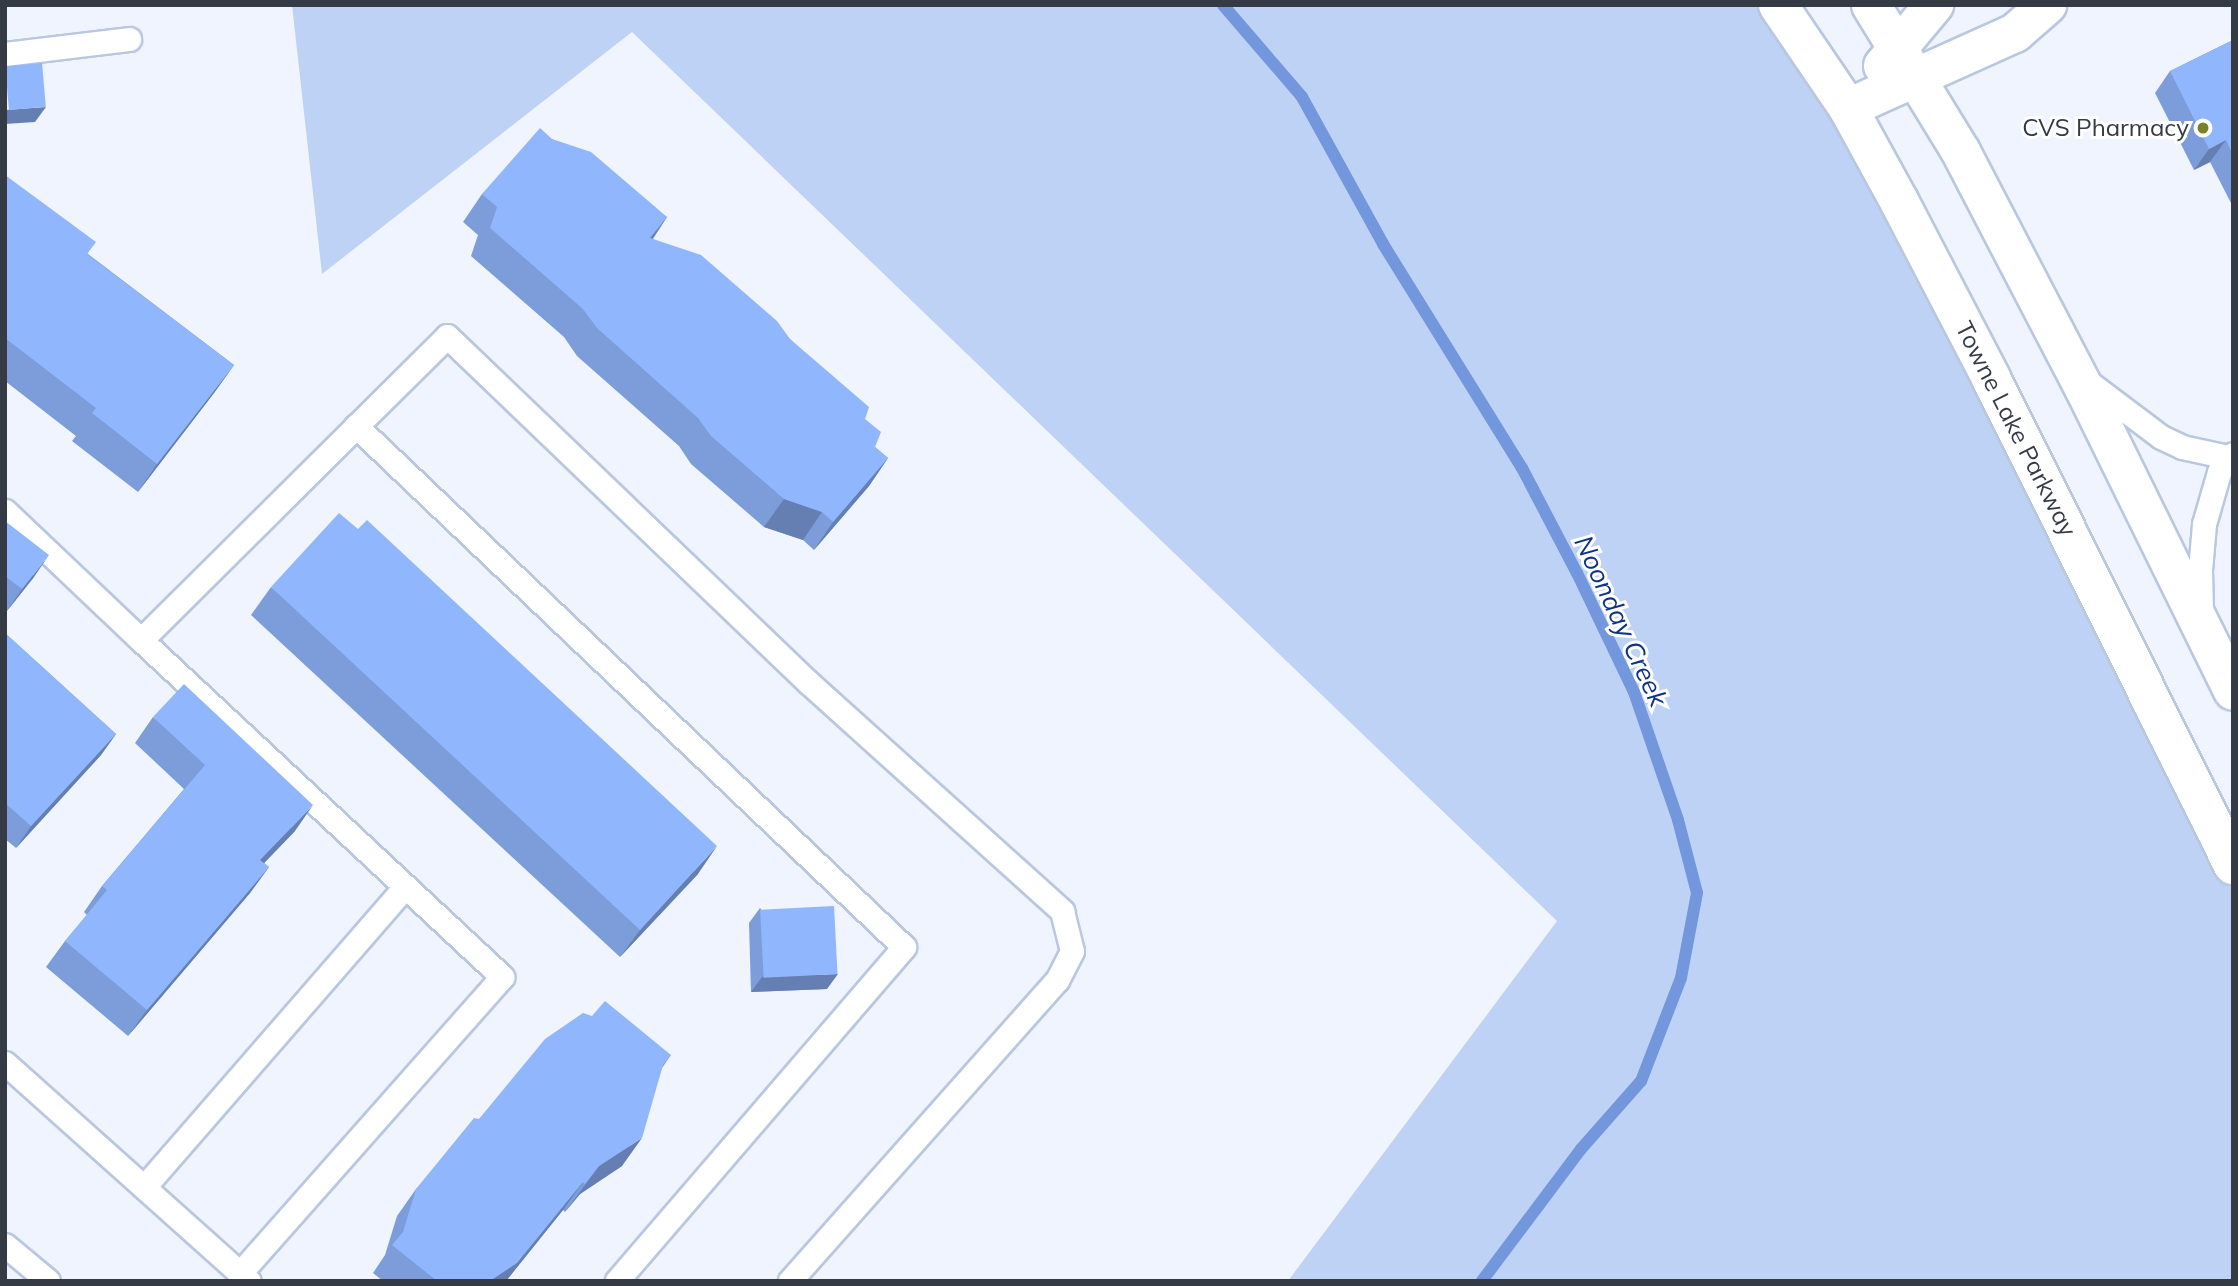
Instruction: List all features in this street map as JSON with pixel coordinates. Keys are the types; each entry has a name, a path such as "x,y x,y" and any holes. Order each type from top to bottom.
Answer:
{"main road":[{"name":"Towne Lake Parkway","path":"1778,5 1848,108 1991,378 2233,865"},
{"path":"1871,5 1961,152 2075,372 2233,691"},
{"path":"1908,62 1934,5"},
{"path":"1848,108 1908,62 2015,33 2047,5"}],"lane":[{"path":"5,54 129,39"},
{"path":"141,640 447,336 809,683 1062,911 1072,950 1057,980 790,1281"},
{"path":"2075,372 2161,437 2182,447 2230,455 2210,495 2201,546 2202,629"},
{"path":"356,426 904,947 618,1281"},
{"path":"5,511 502,977 244,1277 5,1063"},
{"path":"144,1187 405,887"},
{"path":"5,1245 48,1281"}],"shaded area":[{"path":"292,5 1780,5 2233,860 2233,1281 1288,1281 1557,921 632,32 322,274"}],"building":[{"path":"2233,40 2233,155 2226,140 2209,149 2170,71"},
{"path":"42,63 46,107 9,110 5,66"},
{"path":"540,128 552,139 591,152 667,217 650,238 701,255 777,321 790,339 869,407 865,419 881,432 875,447 888,458 833,522 822,512 784,499 711,436 698,418 597,328 583,309 490,228 497,207 482,194"},
{"path":"5,175 96,242 87,254 234,365 157,464 92,413 96,408 5,338"},
{"path":"339,513 358,529 367,520 717,846 640,930 271,587"},
{"path":"5,521 49,555 22,589 5,576"},
{"path":"5,633 116,734 31,826 5,803"},
{"path":"184,684 313,805 260,860 269,867 147,1010 65,941 107,890 102,886 205,765 153,717"},
{"path":"834,906 838,974 764,978 760,910"},
{"path":"605,1001 671,1055 663,1065 642,1138 599,1166 585,1184 583,1182 517,1263 490,1281 437,1281 392,1245 403,1232 416,1189 474,1118 479,1119 545,1039 583,1013 592,1016"}],"waterway":[{"name":"Noonday Creek","path":"1223,5 1302,97 1383,244 1522,468 1577,573 1634,692 1678,820 1697,893 1681,978 1641,1081 1581,1149 1482,1281"}],"place":[{"name":"CVS Pharmacy","path":"2203,128"}]}
